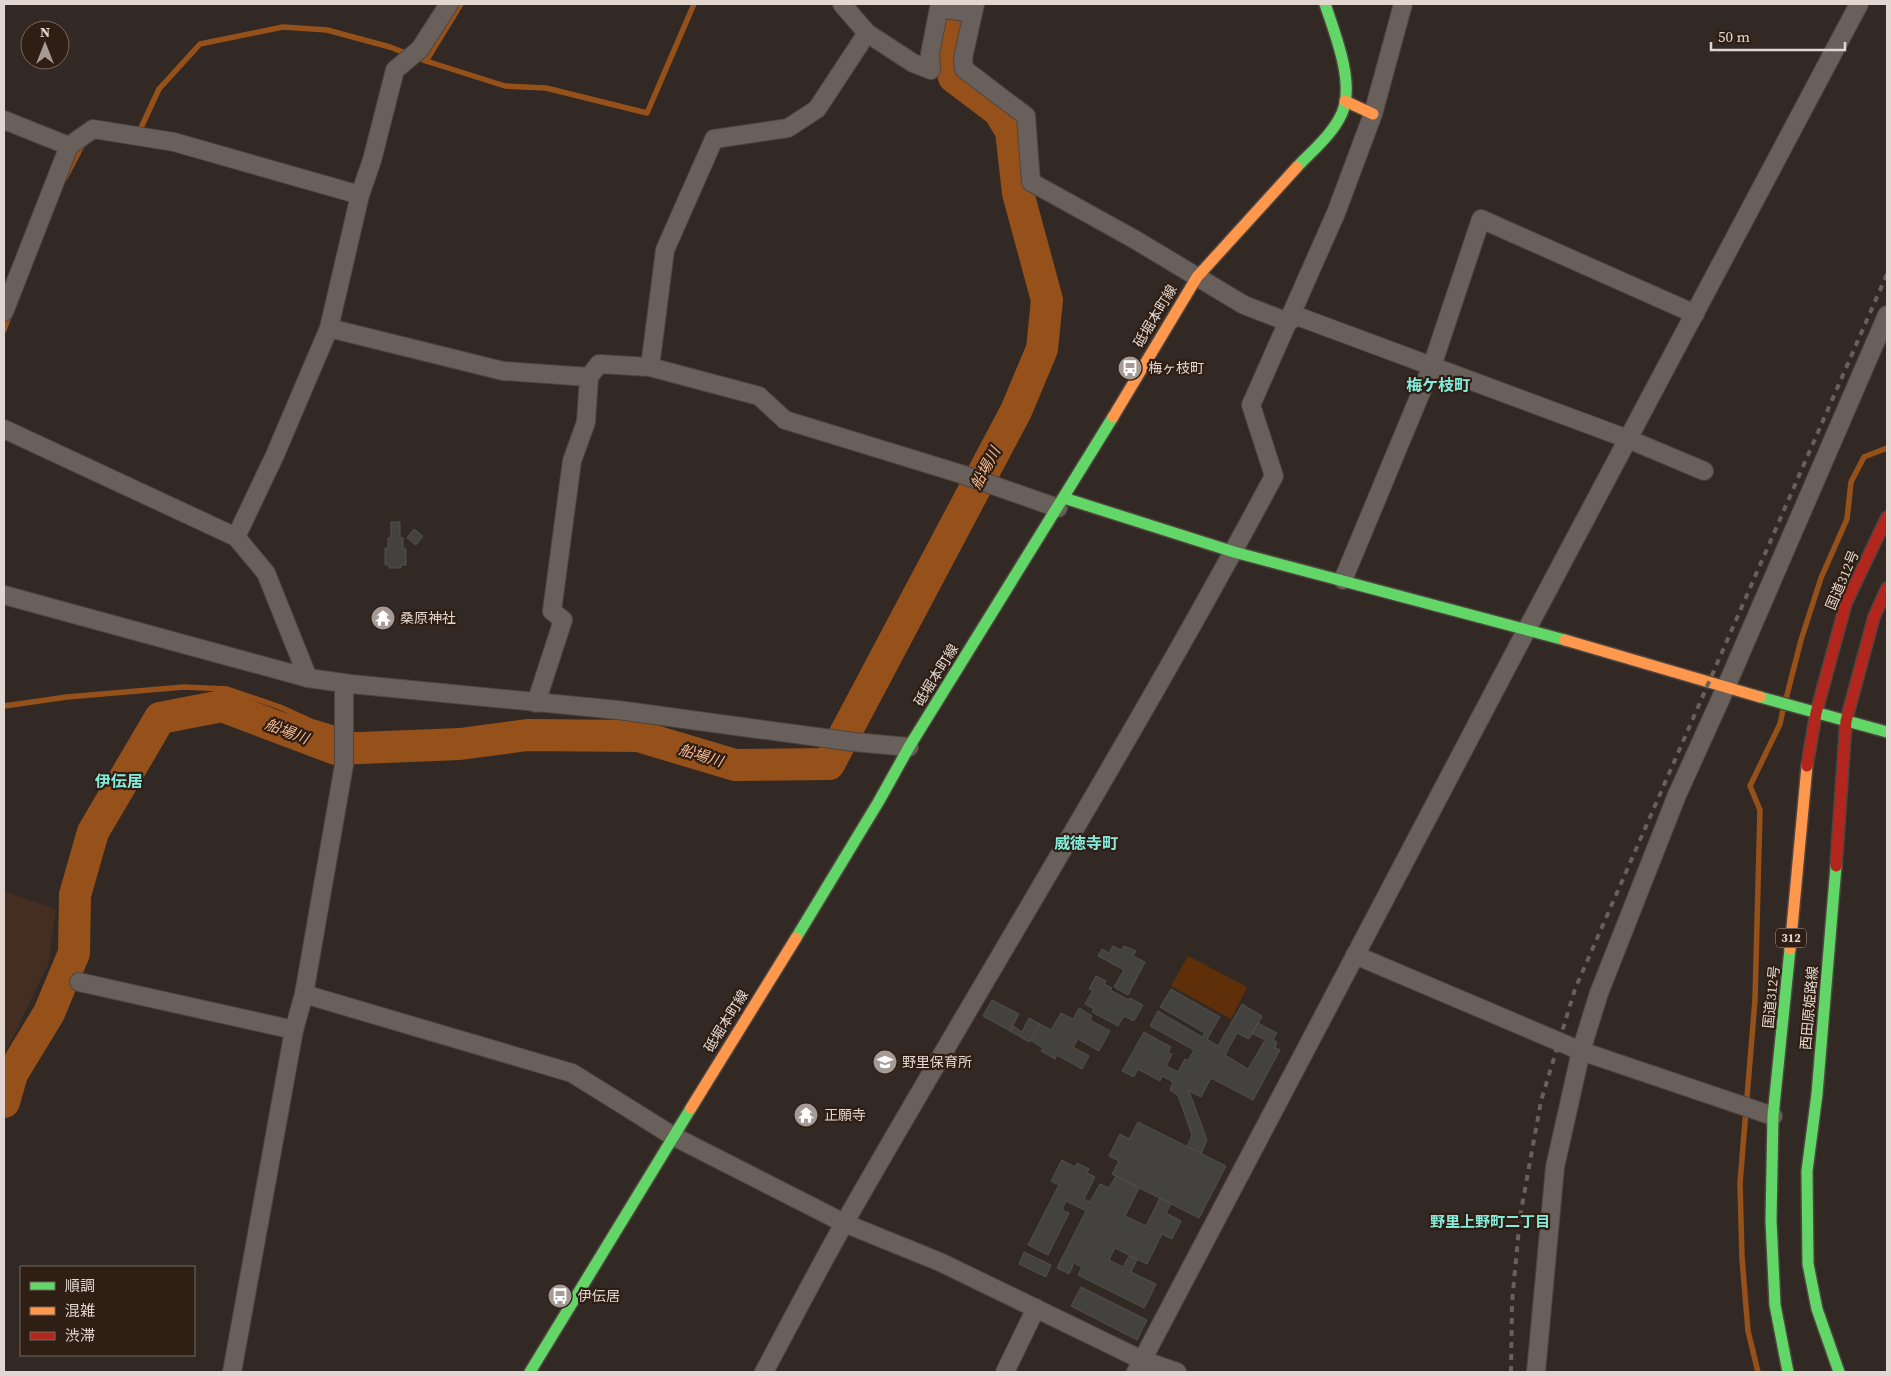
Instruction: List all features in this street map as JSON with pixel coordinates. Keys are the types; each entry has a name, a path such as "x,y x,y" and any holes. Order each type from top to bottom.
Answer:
{"main road":[{"name":"砥堀本町線","path":"530,1372 879,801 909,747 1061,503 1196,277 1331,130 1344,110 1345,76 1325,4"},
{"path":"1345,101 1373,114"},
{"path":"1061,503 1234,552 1527,629 1887,732"},
{"name":"国道312号","path":"1788,1372 1776,1305 1771,1220 1773,1116 1807,767 1816,713 1846,603 1887,517"},
{"name":"西田原姫路線","path":"1840,1372 1817,1309 1808,1264 1806,1171 1817,1094 1830,951 1846,721 1874,617 1887,588"}],"street":[{"path":"236,537 275,455 330,328 360,195 372,160 395,70 420,49 449,4"},
{"path":"842,4 867,33 913,64 931,70 930,54 939,8 973,9 963,58 964,69 1026,116 1031,182 1134,239 1244,305 1288,322"},
{"path":"764,1372 844,1223 1056,864 1234,552 1274,476 1251,405 1336,213 1373,114 1403,4"},
{"path":"1139,1366 1527,629 1860,4"},
{"path":"650,367 665,250 714,139 788,128 817,109 867,33"},
{"path":"4,120 70,146"},
{"path":"4,312 70,146 93,129 174,142 360,195"},
{"path":"1343,580 1432,366 1481,219 1695,314"},
{"path":"1536,1372 1555,1167 1580,1052 1599,993 1677,794 1726,687 1887,315"},
{"path":"1288,322 1297,316 1628,439 1704,471"},
{"path":"330,328 503,371 589,377"},
{"path":"536,703 563,620 552,611 572,461 586,422 589,377 598,364 650,367 760,396 785,420 986,483 1061,503"},
{"path":"4,429 236,537 266,573 308,678"},
{"path":"4,595 308,678 344,684 618,710 854,742 909,747"},
{"path":"232,1372 294,1030 304,994 344,765 344,684"},
{"path":"1355,955 1580,1052 1773,1116"},
{"path":"79,982 294,1030"},
{"path":"304,994 572,1073 673,1136 844,1223 940,1262 1036,1308 1139,1366 1177,1372"},
{"path":"1005,1372 1036,1308"}],"shaded area":[{"path":"4,891 56,909 48,965 4,1055"},
{"path":"1188,956 1247,987 1231,1019 1171,986"}],"building":[{"path":"391,522 400,522 400,538 403,538 403,549 406,549 406,565 401,565 401,568 389,568 389,565 385,565 385,548 388,548 388,538 391,538"},
{"path":"414,529 423,536 416,545 407,538"},
{"path":"1113,946 1121,950 1124,946 1136,951 1133,956 1145,962 1128,995 1114,987 1124,970 1098,956 1102,949 1109,953"},
{"path":"1096,976 1106,981 1104,984 1112,988 1110,990 1143,1005 1134,1021 1124,1016 1118,1026 1092,1012 1094,1009 1085,1004 1093,990 1089,989"},
{"path":"1171,989 1220,1017 1207,1039 1218,1046 1242,1004 1262,1016 1258,1023 1277,1033 1273,1040 1277,1042 1275,1048 1280,1050 1253,1100 1211,1078 1201,1097 1189,1091 1207,1140 1201,1154 1187,1147 1192,1135 1178,1095 1170,1090 1173,1082 1162,1076 1160,1081 1138,1069 1134,1077 1122,1071 1144,1032 1171,1047 1168,1053 1172,1054 1166,1066 1178,1072 1185,1059 1188,1061 1194,1050 1150,1026 1158,1011 1202,1037 1205,1033 1160,1007","holes":["1237,1033 1249,1039 1252,1033 1265,1040 1248,1069 1225,1055"]},
{"path":"992,1000 1019,1014 1010,1031 983,1016"},
{"path":"1079,1008 1092,1016 1090,1020 1110,1031 1099,1051 1078,1039 1073,1047 1089,1056 1082,1069 1057,1055 1055,1059 1041,1051 1043,1048 1030,1040 1040,1024 1051,1030 1061,1013 1073,1019"},
{"path":"1029,1018 1040,1024 1029,1042 1010,1031 1013,1026 1022,1032"},
{"path":"1138,1122 1226,1166 1199,1218 1112,1174 1119,1161 1109,1156 1120,1134 1129,1139"},
{"path":"1062,1160 1075,1167 1077,1163 1089,1169 1087,1173 1095,1177 1084,1199 1090,1202 1100,1184 1109,1188 1116,1176 1139,1188 1125,1216 1146,1226 1160,1198 1171,1203 1166,1213 1181,1221 1172,1239 1162,1234 1147,1264 1115,1248 1109,1260 1123,1267 1129,1256 1137,1260 1131,1272 1156,1284 1144,1308 1078,1275 1082,1267 1074,1263 1069,1274 1057,1268 1086,1211 1066,1201 1062,1210 1069,1213 1048,1255 1028,1245 1059,1185 1051,1181"},
{"path":"1024,1252 1051,1265 1046,1277 1019,1264"},
{"path":"1081,1287 1147,1320 1137,1340 1071,1306"}],"waterway":[{"path":"136,131 140,130 159,89 200,44 283,27 327,30 390,47 426,61 461,4"},
{"path":"426,61 505,86 546,88 647,113 694,4"},
{"name":"船場川","path":"4,1102 12,1074 49,1013 74,953 75,895 93,832 160,718 222,706 336,749 460,744 527,735 638,736 735,765 829,764 1016,411 1042,349 1047,300 1018,193 1011,131 999,111 954,77 948,55 958,4"},
{"path":"65,178 83,144"},
{"path":"4,330 10,313"},
{"path":"1786,699 1801,640 1821,578 1847,519 1851,482 1864,457 1887,448"},
{"path":"4,706 67,697 184,687 227,689 280,707 313,722 362,737 404,736 460,744"},
{"path":"1758,1372 1748,1331 1742,1258 1740,1183 1755,1000 1760,810 1750,786 1780,724 1783,710"}],"railway":[{"path":"1511,1372 1512,1303 1520,1217 1541,1101 1575,989 1887,274"}],"traffic: fast":[{"path":"1297,167 1333,128 1342,113 1345,101 1345,73 1325,4"},
{"path":"796,938 879,801 909,747 1113,417"},
{"path":"1064,498 1234,552 1565,640"},
{"path":"1760,697 1887,732"},
{"path":"1836,866 1817,1094 1807,1171 1808,1264 1817,1309 1839,1372"},
{"path":"1788,1372 1775,1305 1771,1220 1773,1116 1790,949"},
{"path":"530,1372 691,1108"}],"traffic: slow":[{"path":"1345,101 1373,114"},
{"path":"1113,417 1197,277 1297,167"},
{"path":"1565,640 1760,697"},
{"path":"1790,949 1807,766"},
{"path":"691,1108 796,938"}],"traffic: jam":[{"path":"1807,766 1816,713 1846,603 1887,517"},
{"path":"1836,866 1846,721 1874,617 1887,588"}],"place":[{"name":"梅ヶ枝町","path":"1130,368"},
{"name":"桑原神社","path":"383,618"},
{"name":"野里保育所","path":"885,1062"},
{"name":"正願寺","path":"806,1115"},
{"name":"伊伝居","path":"560,1296"}],"district":[{"name":"梅ケ枝町","path":"1438,385"},
{"name":"伊伝居","path":"119,781"},
{"name":"威徳寺町","path":"1086,843"},
{"name":"野里上野町二丁目","path":"1490,1221"}]}
